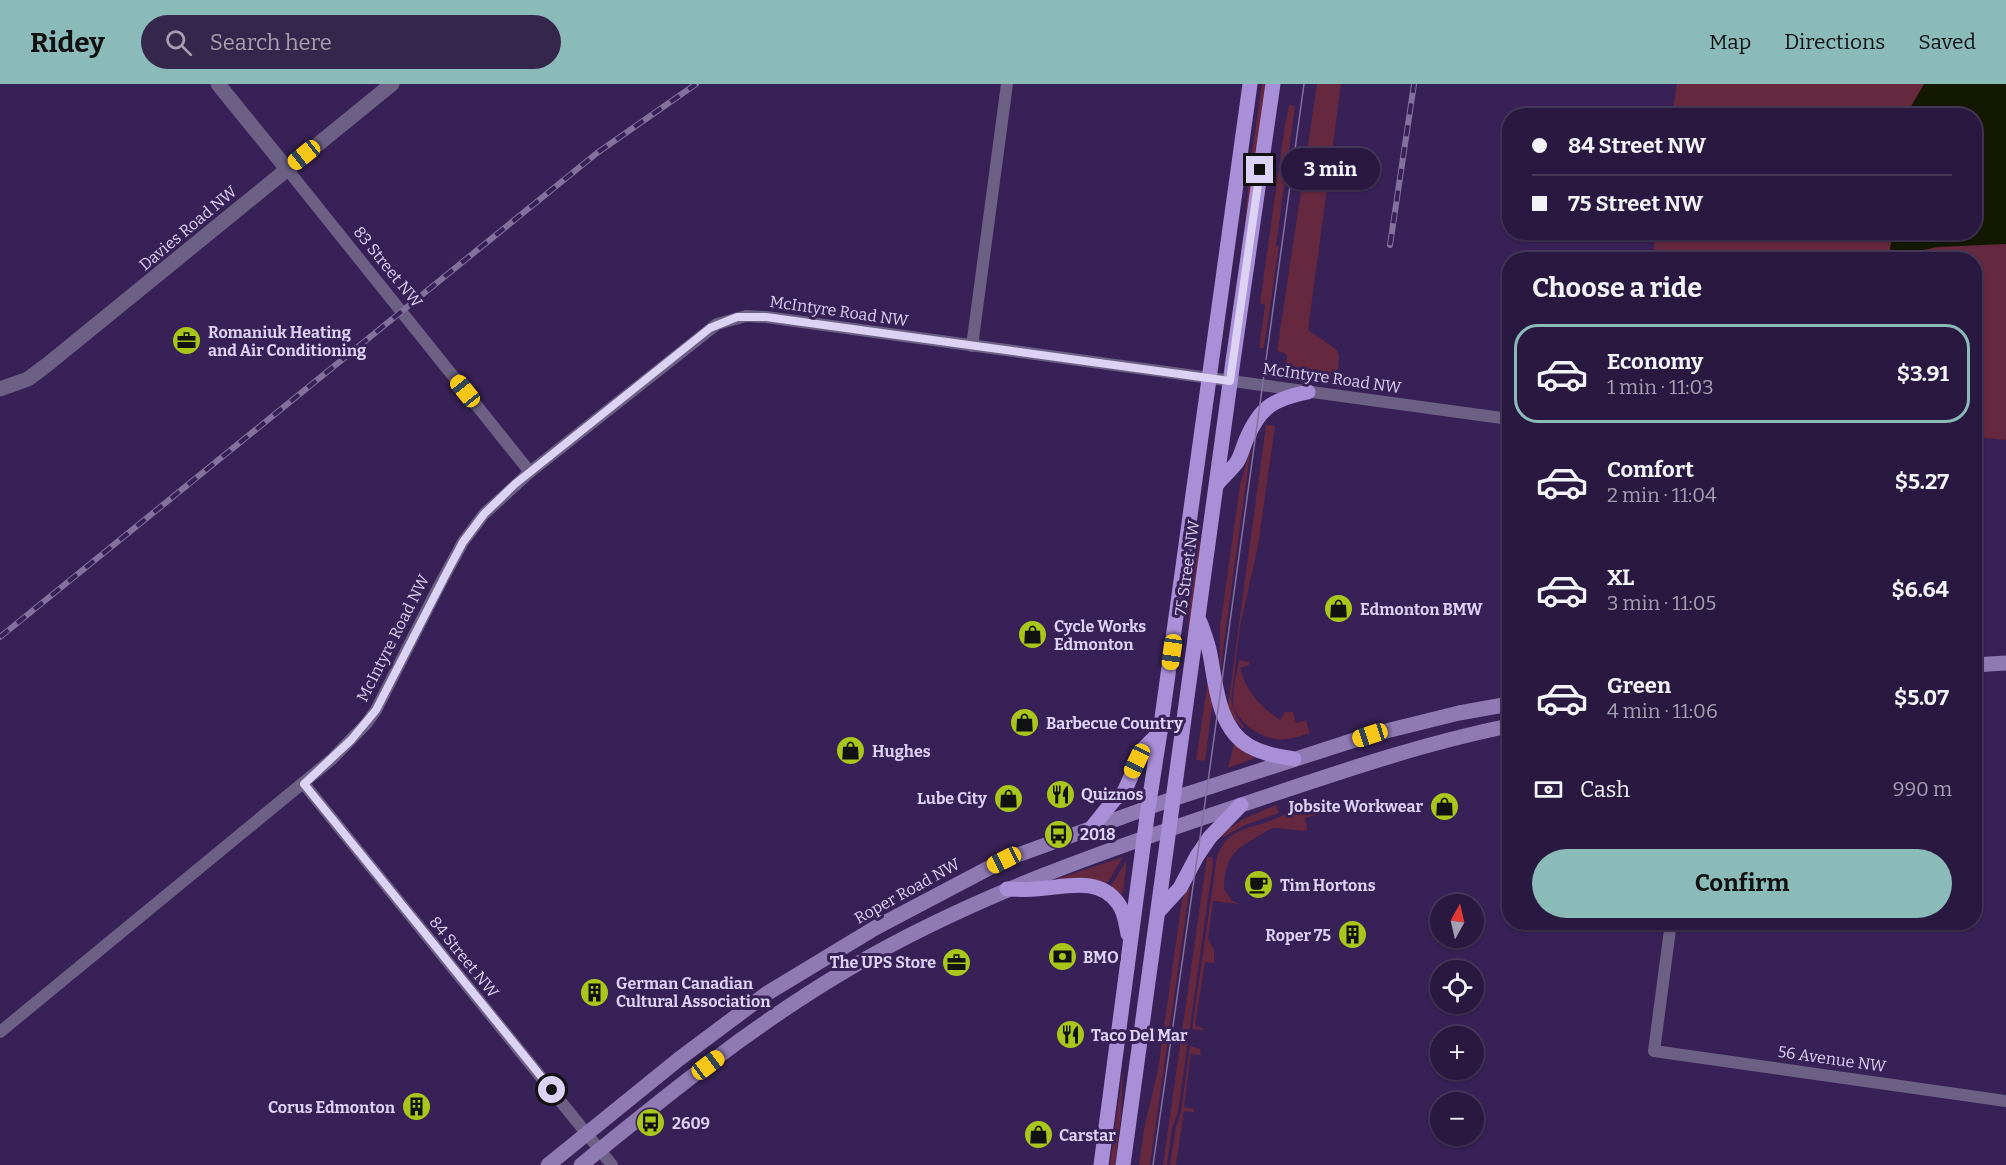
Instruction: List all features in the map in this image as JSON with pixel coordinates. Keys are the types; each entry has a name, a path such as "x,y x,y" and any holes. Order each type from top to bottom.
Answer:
{"main road":[{"name":"75 Street NW","path":"1101,1165 1144,838 1250,84"},
{"name":"75 Street NW","path":"1123,1165 1273,84"},
{"path":"1218,483 1238,461 1252,427 1267,406 1289,396 1308,392"},
{"path":"1198,616 1210,653 1219,701 1230,726 1239,739 1249,746 1269,754 1294,759"},
{"path":"1982,664 2006,663"},
{"name":"Roper Road NW","path":"548,1165 766,994 944,890 1004,860 1172,799 1370,735 1459,713 1502,705"},
{"path":"581,1165 746,1037 824,983 935,922 1007,889 1168,829 1379,761 1502,727"},
{"path":"1090,830 1114,800 1124,792 1144,748 1160,732"},
{"path":"1158,912 1180,888 1210,837 1241,805"},
{"path":"1007,889 1036,890 1078,885 1105,891 1116,900 1122,910 1130,949"}],"street":[{"name":"83 Street NW","path":"218,84 530,472"},
{"name":"Davies Road NW","path":"0,389 28,379 48,364 392,84"},
{"path":"972,346 1007,84"},
{"name":"McIntyre Road NW","path":"0,1032 332,759 366,724 385,694 463,542 484,514 530,472 710,328 727,320 756,316 1502,418"},
{"name":"84 Street NW","path":"304,784 612,1165"},
{"name":"56 Avenue NW","path":"1670,930 1654,1051 2006,1101"}],"shaded area":[{"path":"1262,84 1267,84 1247,225 1245,224 1250,166"},
{"path":"1317,84 1341,84 1308,330 1337,350 1338,371 1343,372 1336,378 1322,382 1285,376 1287,356 1277,351"},
{"path":"1677,84 2006,84 2006,440 1982,438 1982,252 1653,252 1655,240 1982,240 1982,108 1673,108"},
{"path":"1924,84 2006,84 2006,244 1891,252 1892,240 1982,240 1982,108 1910,108"},
{"path":"1289,105 1295,106 1276,246 1279,246 1264,348 1259,348 1265,305 1260,303"},
{"path":"1266,425 1275,426 1258,546 1240,627 1231,700 1243,729 1233,717 1228,706"},
{"path":"1251,447 1220,671 1220,628 1240,485"},
{"path":"1198,542 1200,542 1197,582 1187,643 1190,597"},
{"path":"1239,660 1250,662 1249,665 1240,668 1246,685 1260,704 1280,720 1285,712 1293,712 1296,723 1306,720 1310,733 1287,739 1271,738 1256,732 1242,721 1233,703"},
{"path":"1208,681 1213,701 1205,761 1196,760"},
{"path":"1236,743 1255,758 1228,768 1234,744"},
{"path":"1319,801 1324,813 1305,818 1306,831 1270,829 1236,851 1231,857 1227,865 1224,889 1232,901 1240,904 1213,901 1208,938 1214,950 1214,963 1205,962 1195,1025 1205,1029 1192,1029 1217,856 1222,846 1227,839 1241,830"},
{"path":"1276,805 1279,813 1245,825 1223,837 1221,834 1243,819"},
{"path":"1123,857 1106,885 1057,881 1057,879"},
{"path":"1207,857 1212,857 1213,863 1178,1112 1172,1128 1167,1165 1163,1165"},
{"path":"1127,860 1123,893 1122,894 1110,887"},
{"path":"1191,878 1150,1165 1139,1165 1144,1129 1158,1070 1182,900"},
{"path":"1190,1046 1200,1049 1201,1055 1191,1054 1184,1107 1194,1109 1194,1112 1184,1111 1176,1165 1170,1165 1176,1127 1181,1112"},
{"path":"1123,1069 1121,1116 1115,1165 1110,1165"}],"tram line":[{"path":"1153,1165 1304,84"}],"railway":[{"path":"0,637 597,153 696,84"},
{"path":"1390,245 1414,84"}],"place":[{"name":"Romaniuk Heating and Air Conditioning","path":"187,341"},
{"name":"Edmonton BMW","path":"1339,609"},
{"name":"Cycle Works Edmonton","path":"1033,635"},
{"name":"Barbecue Country","path":"1025,723"},
{"name":"Hughes","path":"851,751"},
{"name":"Quiznos","path":"1060,794"},
{"name":"Lube City","path":"1008,798"},
{"name":"Jobsite Workwear","path":"1444,806"},
{"name":"2018","path":"1059,834"},
{"name":"Tim Hortons","path":"1259,885"},
{"name":"Roper 75","path":"1352,935"},
{"name":"BMO","path":"1062,957"},
{"name":"The UPS Store","path":"957,962"},
{"name":"German Canadian Cultural Association","path":"595,992"},
{"name":"Taco Del Mar","path":"1070,1035"},
{"name":"Corus Edmonton","path":"416,1107"},
{"name":"2609","path":"651,1123"},
{"name":"Carstar","path":"1038,1135"}],"route":[{"path":"552,1090 304,784 351,740 376,710 439,586 474,526 515,484 710,328 737,317 766,317 1230,381 1260,170"}]}
